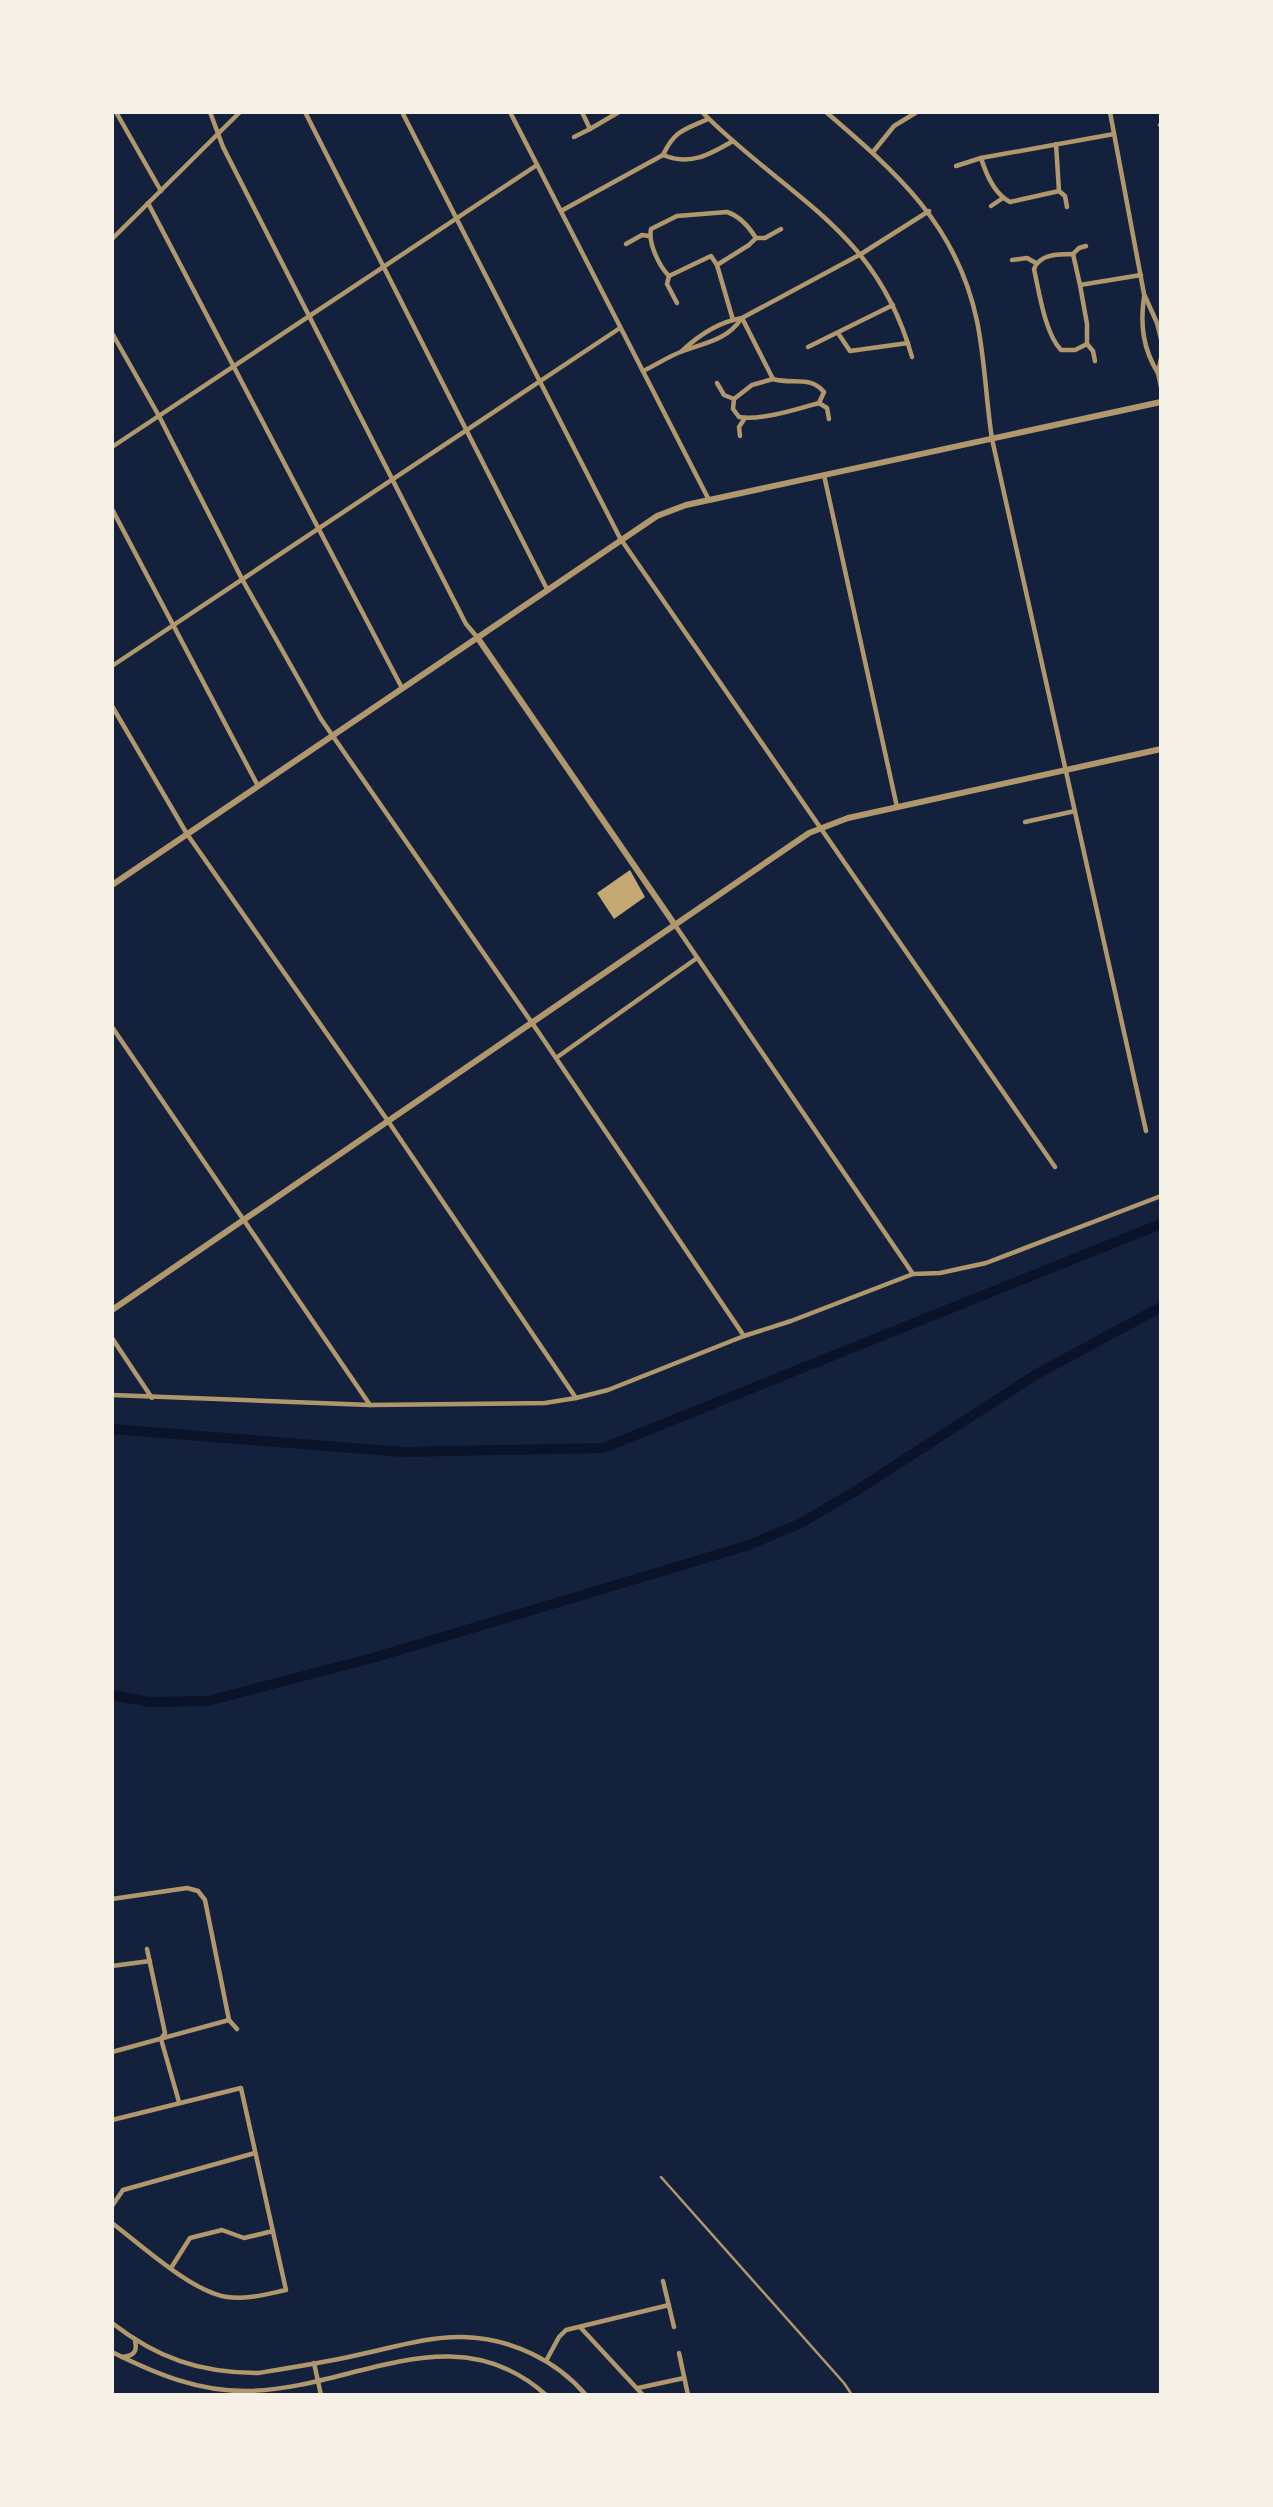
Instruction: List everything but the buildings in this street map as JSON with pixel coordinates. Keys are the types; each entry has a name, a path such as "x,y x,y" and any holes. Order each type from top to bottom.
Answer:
{"street":[{"path":"116,112 161,191"},
{"path":"210,112 223,147 467,624 913,1274"},
{"path":"112,239 240,112"},
{"path":"305,112 547,589"},
{"path":"402,112 621,538 1055,1167"},
{"path":"510,112 709,500"},
{"path":"582,112 590,129"},
{"path":"574,137 619,112"},
{"path":"702,112 824,215 860,254 880,281 893,305 912,357"},
{"path":"826,112 898,175 929,211 954,254 972,301 981,341 992,439 1146,1130"},
{"path":"873,152 894,127 917,112"},
{"path":"1110,112 1144,294 1142,334 1161,387"},
{"path":"561,211 663,155 671,139 685,129 708,119"},
{"path":"956,166 981,158 1114,134"},
{"path":"663,155 686,161 702,157 734,140"},
{"path":"1056,144 1059,191 1065,196 1067,207"},
{"path":"981,158 987,175 1003,198 1010,202 1059,191"},
{"path":"112,447 537,165"},
{"path":"991,206 1003,198"},
{"path":"148,204 402,688"},
{"path":"643,372 682,351 707,331 741,318 860,254 929,211"},
{"path":"669,276 664,271 649,236 651,229 677,216 727,212 735,215 755,238 765,238 781,229"},
{"path":"626,244 642,235 649,236"},
{"path":"717,265 749,245 755,238"},
{"path":"1086,246 1073,254 1045,257 1036,263 1034,269 1054,342 1061,349 1074,350 1087,344"},
{"path":"1073,254 1087,324 1087,344 1093,351 1095,360"},
{"path":"669,276 711,256 717,265 733,320"},
{"path":"1012,260 1027,258 1036,263"},
{"path":"1080,285 1141,275"},
{"path":"669,276 667,284 677,303"},
{"path":"1144,294 1161,339"},
{"path":"808,347 893,305"},
{"path":"682,351 723,336 736,327 741,318"},
{"path":"741,318 773,379"},
{"path":"112,666 620,328"},
{"path":"112,332 159,416 242,579 321,719 532,1023 744,1336"},
{"path":"838,333 850,351 908,342"},
{"path":"1158,373 1161,358"},
{"path":"819,403 824,392 817,383 785,383 773,379 752,386 734,399 733,409 745,418 819,403 827,408 829,419"},
{"path":"717,383 724,395 734,399"},
{"path":"112,885 621,538 665,512 709,500 1161,402"},
{"path":"740,436 739,426 745,418"},
{"path":"824,475 897,807"},
{"path":"112,509 258,786"},
{"path":"112,706 187,834 388,1121 576,1398"},
{"path":"112,1310 798,839 821,827 848,818 1161,749"},
{"path":"1025,822 1075,811"},
{"path":"555,1058 697,958"},
{"path":"112,1027 370,1405"},
{"path":"112,1395 370,1405 545,1403 576,1398 608,1390 744,1336 791,1321 913,1274 940,1273 986,1263 1161,1196"},
{"path":"112,1338 152,1398"},
{"path":"112,1899 187,1888 198,1891 205,1900 229,2020 237,2029"},
{"path":"147,1949 164,2033 161,2039 178,2102"},
{"path":"112,1966 150,1961"},
{"path":"112,2052 229,2020"},
{"path":"112,2120 241,2088 286,2290 243,2299 225,2297 205,2290 112,2223"},
{"path":"112,2206 123,2190 255,2153"},
{"path":"171,2268 190,2238 222,2230 244,2238 273,2231"},
{"path":"663,2281 674,2327"},
{"path":"546,2361 566,2330 669,2305"},
{"path":"112,2323 135,2341 175,2360 220,2371 258,2373 431,2340 464,2337 508,2344 546,2361 586,2395"},
{"path":"581,2327 643,2395"},
{"path":"121,2357 130,2357 135,2353 135,2341"},
{"path":"112,2352 172,2379 208,2388 265,2390 318,2381 396,2362 460,2355 503,2368 530,2382 546,2395"},
{"path":"679,2353 688,2395"},
{"path":"314,2363 321,2395"},
{"path":"638,2388 684,2378"}],"lane":[{"path":"661,2177 845,2383 852,2395"}],"waterway":[{"path":"112,1429 403,1452 603,1448 1161,1224"},
{"path":"112,1695 150,1702 208,1701 376,1657 749,1545 799,1524 854,1492 1037,1374 1161,1307"}]}
